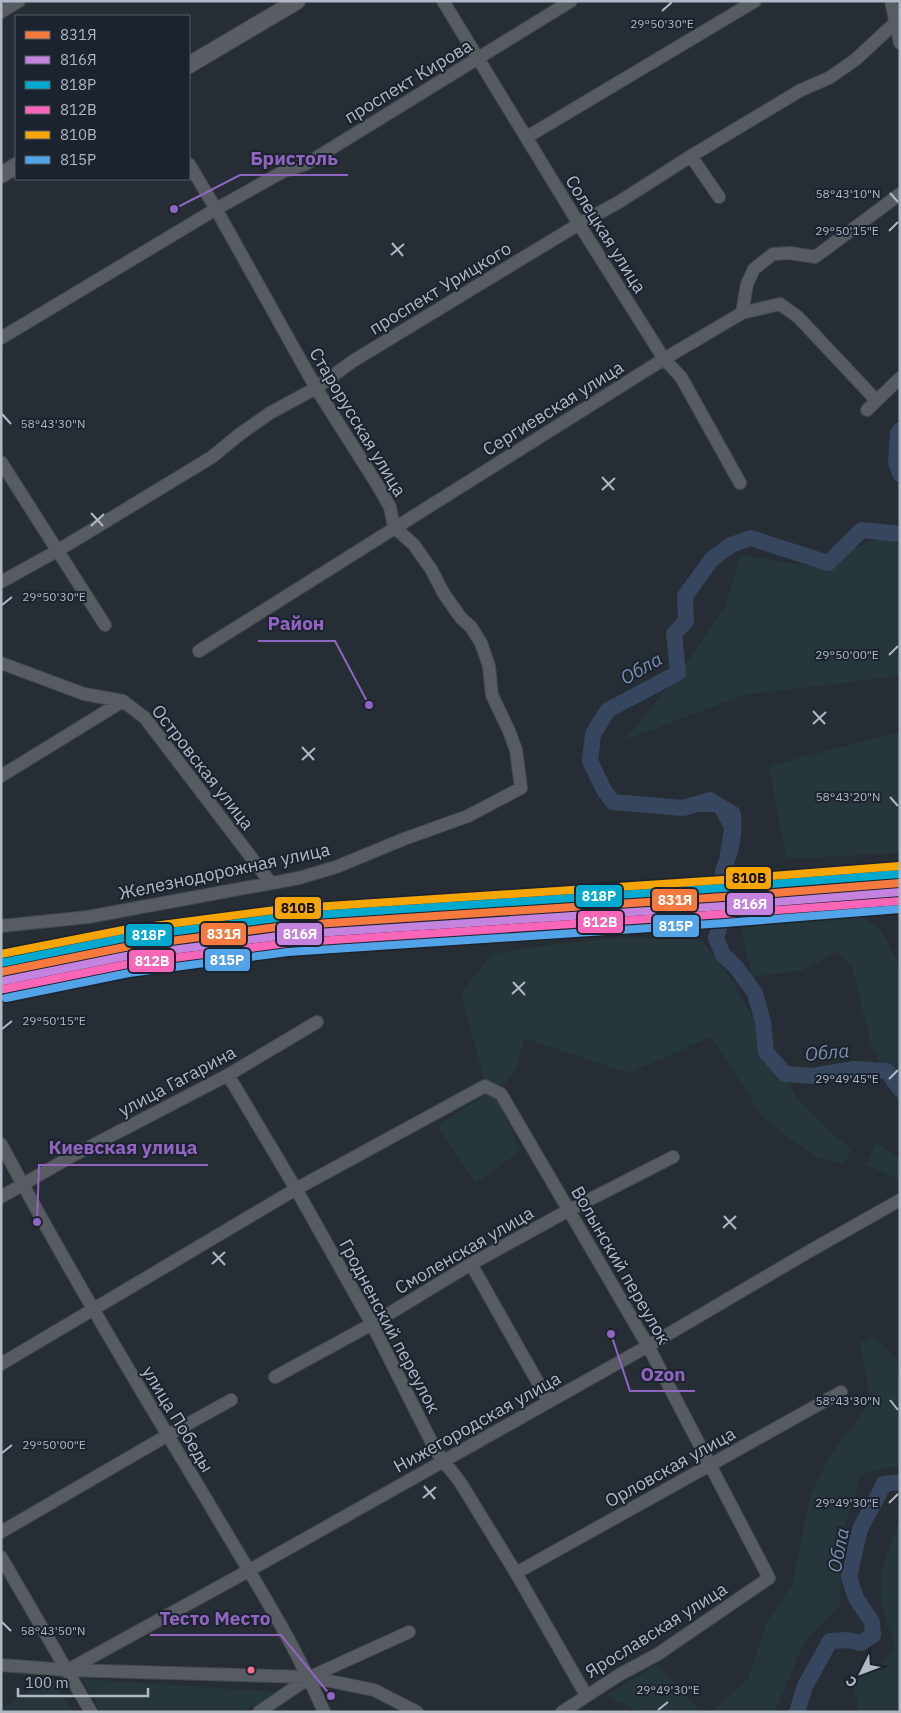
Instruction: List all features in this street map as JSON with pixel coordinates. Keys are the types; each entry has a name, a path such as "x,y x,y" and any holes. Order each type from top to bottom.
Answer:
{"main road":[{"path":"190,64 297,1"},
{"path":"1,175 15,167"}],"street":[{"path":"1,12 19,1"},
{"name":"Солецкая улица","path":"443,1 664,359 681,377 740,483"},
{"name":"проспект Кирова","path":"1,338 216,209 284,171 306,164 571,1"},
{"path":"527,137 754,1"},
{"path":"892,1 900,43"},
{"name":"проспект Урицкого","path":"1,582 57,551 212,457 240,434 270,414 316,388 352,361 579,224 619,202 801,90 830,78 855,60 895,24"},
{"path":"691,156 719,197"},
{"name":"Старорусская улица","path":"190,166 316,388 390,507 394,527"},
{"path":"742,313 747,284 754,269 773,254 790,252 815,257 900,194"},
{"name":"Сергиевская улица","path":"199,651 394,527 664,359 742,313 780,304 798,317 876,400"},
{"path":"867,410 900,378"},
{"path":"1,462 105,625"},
{"name":"Железнодорожная улица","path":"1,926 88,917 299,878 336,867 404,839 468,816 521,788 516,750 492,695 489,666 481,643 472,627 461,618 444,594 431,569 414,545 394,527"},
{"path":"1,663 84,694 124,701"},
{"path":"1,776 124,701"},
{"name":"Островская улица","path":"124,701 145,718 270,882"},
{"name":"улица Гагарина","path":"1,1198 72,1156 228,1075 317,1022"},
{"name":"Гродненский переулок","path":"228,1075 296,1189 372,1324 443,1460 460,1482 516,1573 586,1695"},
{"name":"Волынский переулок","path":"296,1189 485,1086 502,1094 648,1346 769,1578"},
{"name":"улица Победы","path":"1,1144 93,1310 310,1677 324,1712"},
{"name":"Смоленская улица","path":"275,1377 372,1324 471,1264 569,1210 673,1157"},
{"path":"1,1364 296,1189"},
{"name":"Нижегородская улица","path":"68,1670 549,1402 900,1200"},
{"path":"471,1264 549,1402"},
{"name":"Орловская улица","path":"516,1573 841,1392"},
{"path":"1,1532 231,1400"},
{"path":"1,1557 91,1712"},
{"name":"Ярославская улица","path":"562,1712 586,1695 658,1654 769,1578"},
{"path":"259,1712 310,1677 409,1632"},
{"path":"1,1665 68,1670 310,1677 374,1690 416,1712"}],"shaded area":[{"path":"900,532 900,676 744,695 625,740 683,668 725,606 741,555 804,565"},
{"path":"900,732 900,853 786,859 769,766"},
{"path":"827,895 881,929 900,967 900,1107 871,1044 852,967 838,952 803,970 752,977 740,926 775,905"},
{"path":"632,937 701,939 732,980 799,1101 831,1133 851,1149 844,1164 816,1157 765,1120 711,1037 629,1073 525,1038 516,1068 496,1096 521,1151 475,1183 438,1126 488,1093 461,994 491,954 562,943"},
{"path":"876,1142 900,1158 900,1180 866,1165"},
{"path":"873,1336 897,1359 900,1382 900,1465 862,1474 840,1540 840,1605 804,1642 775,1712 711,1712 748,1679 767,1622 792,1584 811,1493 832,1453 871,1402 860,1343"},
{"path":"900,1519 900,1712 860,1712 853,1686 864,1664 879,1666 895,1650 881,1602 882,1569"},
{"path":"657,1664 701,1712 643,1712 606,1696"},
{"path":"53,1678 72,1712 1,1712 1,1708"},
{"path":"82,1679 277,1692 245,1712 101,1712"}],"water":[{"path":"710,800 733,814 732,843 723,871 720,868 720,853 724,829 715,812 681,812 651,809 634,811 607,808 613,802 683,808"}],"waterway":[{"name":"Обла","path":"900,430 898,433 896,462 900,474"},
{"name":"Обла","path":"723,871 732,843 733,814 710,800 683,808 613,802 604,790 590,761 593,734 608,710 678,673 674,634 686,621 685,596 712,559 731,545 751,538 828,563 862,530 900,534"},
{"name":"Обла","path":"724,911 716,938 723,955 735,966 755,993 763,1022 766,1052 785,1074 812,1076 854,1069 887,1071 900,1089"},
{"name":"Обла","path":"797,1712 805,1686 830,1641 848,1640 861,1643 873,1635 872,1622 856,1598 849,1577 860,1529 884,1484 900,1482"}],"transit line":[{"name":"810В","path":"1,954 123,930 283,909 722,880 899,866"},
{"name":"818Р","path":"1,963 124,938 284,917 722,888 899,874"},
{"name":"831Я","path":"1,972 125,947 285,926 723,897 900,883"},
{"name":"816Я","path":"3,981 126,956 286,935 724,906 900,892"},
{"name":"812В","path":"4,989 128,964 287,943 900,901"},
{"name":"815Р","path":"6,998 129,973 288,952 725,923 900,909"}],"place":[{"name":"Бристоль","path":"174,209"},
{"name":"Район","path":"369,705"},
{"name":"Киевская улица","path":"37,1222"},
{"name":"Ozon","path":"611,1334"},
{"name":"Тесто Место","path":"331,1696"}]}
